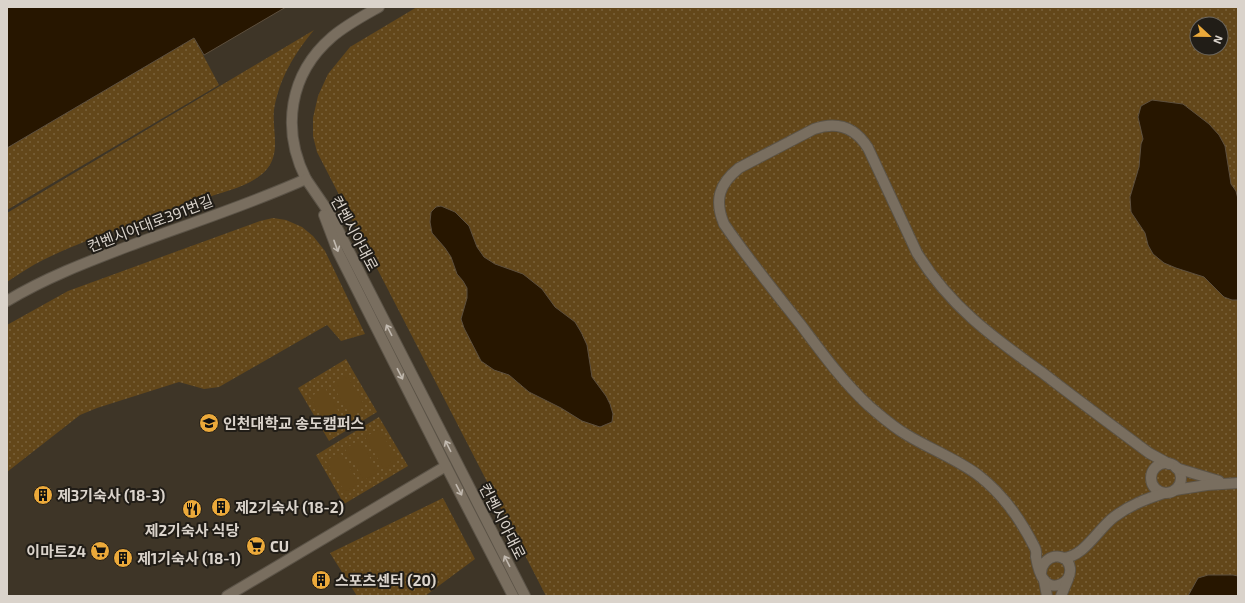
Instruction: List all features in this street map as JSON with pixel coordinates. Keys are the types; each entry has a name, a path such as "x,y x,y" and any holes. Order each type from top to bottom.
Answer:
{"street":[{"path":"317,196 306,179 296,157 292,129 294,101 301,80 310,61 331,38 344,28 379,7"},
{"path":"1227,483 1209,479 1173,466 1149,453 981,328 950,298 926,268 868,148 864,141 853,131 831,125 818,128 739,168 731,174 722,188 718,204 719,214 724,224 837,371 857,394 886,420 906,435 961,464 989,484 1012,509 1037,551 1051,557 1063,558 1075,555 1114,517 1147,498 1175,490 1227,483 1238,483"},
{"name":"컨벤시아대로391번길","path":"7,301 36,285 92,260 306,179"},
{"name":"컨벤시아대로","path":"317,196 338,252 513,596"},
{"name":"컨벤시아대로","path":"317,196 330,214 525,596"},
{"path":"1147,498 1151,490 1153,470 1152,460 1149,453"},
{"path":"1153,470 1160,464 1173,466 1180,476 1178,486 1175,490"},
{"path":"227,596 446,466"},
{"path":"1152,485 1159,492 1164,493"},
{"path":"1061,596 1085,546"},
{"path":"1037,551 1036,557 1043,576 1047,596"},
{"path":"1051,557 1043,563 1043,576 1048,584 1054,586 1064,583 1069,577 1069,565 1063,558"}],"shaded area":[{"path":"7,7 286,7 204,55 194,38 7,148"},
{"path":"417,7 1238,7 1238,596 546,596 317,152 313,136 313,118 318,96 328,74 350,47"},
{"path":"314,30 300,48 288,67 284,77 276,99 274,110 274,155 267,169 261,175 247,184 66,249 38,262 7,282 7,213"},
{"path":"194,38 219,85 7,210 7,148"},
{"path":"1152,100 1183,104 1209,124 1219,135 1225,146 1231,184 1236,191 1238,199 1238,300 1232,300 1224,297 1204,277 1164,263 1153,254 1148,245 1145,233 1131,212 1130,197 1139,167 1141,144 1143,139 1138,117 1141,106"},
{"path":"441,206 455,212 469,226 477,247 484,257 495,264 523,274 542,289 555,307 575,322 587,345 592,377 610,404 613,414 612,422 600,427 582,421 561,408 529,392 509,375 494,370 481,361 461,319 467,298 467,288 457,274 451,257 432,233 430,222 431,212 436,207"},
{"path":"273,218 286,220 302,227 313,236 325,251 365,334 341,341 327,325 219,387 204,389 179,382 97,408 80,415 7,472 7,325 68,291 260,221"},
{"path":"346,359 377,412 329,441 298,388"},
{"path":"347,375 365,406 350,415 332,384"},
{"path":"325,388 343,419 328,428 310,397"},
{"path":"379,417 408,466 344,504 316,455"},
{"path":"379,429 398,460 384,469 365,437"},
{"path":"359,440 379,472 364,480 345,449"},
{"path":"340,452 359,483 345,492 326,461"},
{"path":"443,498 475,559 425,596 357,596 330,553"},
{"path":"1208,575 1238,576 1238,596 1188,596 1198,578"}],"place":[{"name":"인천대학교 송도캠퍼스","path":"209,423"},
{"name":"제3기숙사 (18-3)","path":"43,495"},
{"name":"제2기숙사 (18-2)","path":"221,507"},
{"name":"제2기숙사 식당","path":"192,509"},
{"name":"CU","path":"256,546"},
{"name":"이마트24","path":"100,551"},
{"name":"제1기숙사 (18-1)","path":"123,558"},
{"name":"스포츠센터 (20)","path":"321,580"}]}
